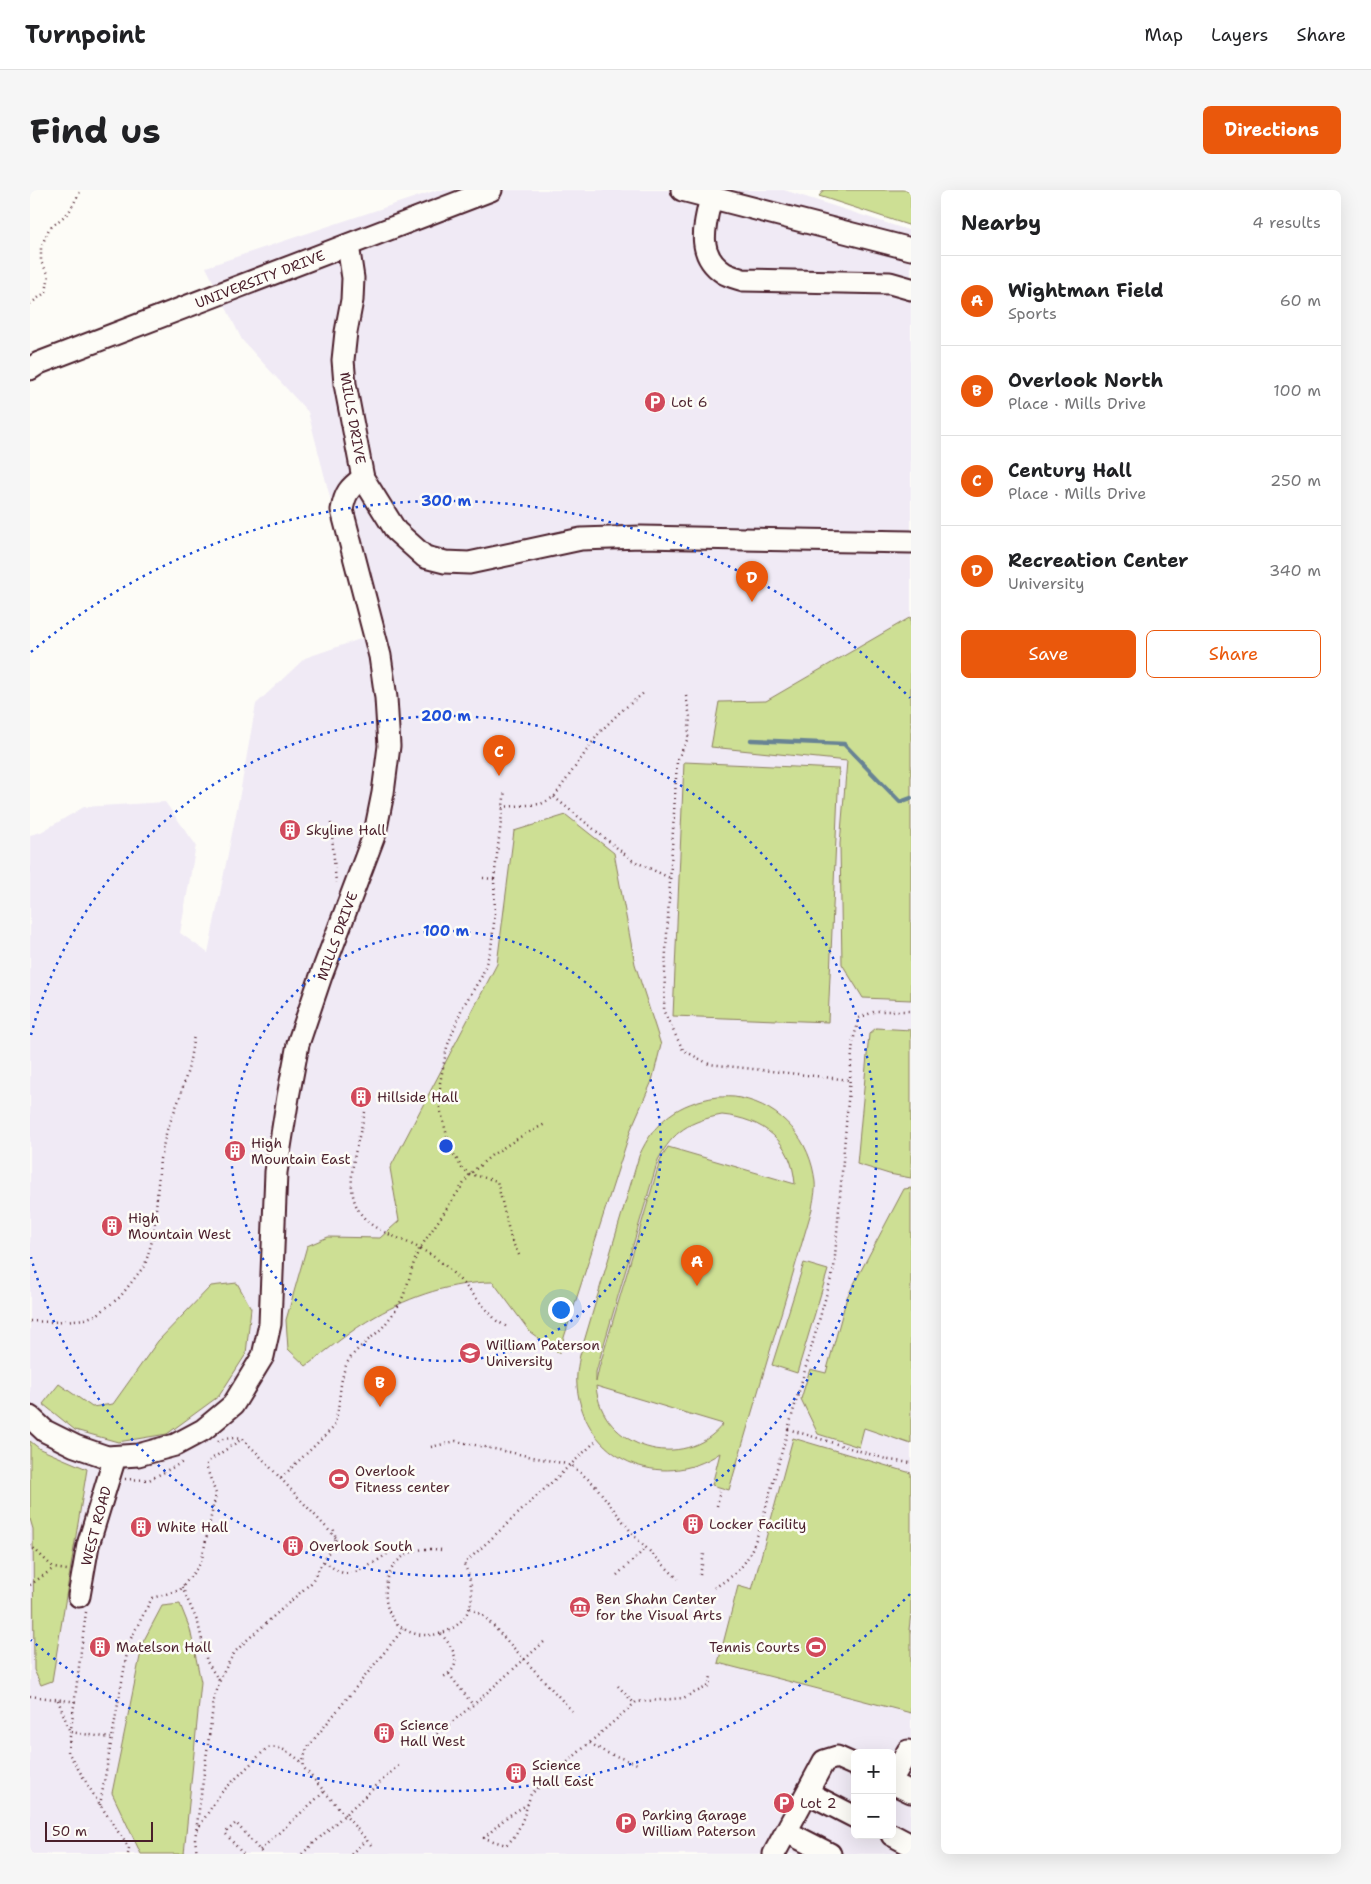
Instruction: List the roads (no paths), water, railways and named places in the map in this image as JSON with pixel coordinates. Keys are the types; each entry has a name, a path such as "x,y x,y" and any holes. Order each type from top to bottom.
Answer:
{"street":[{"name":"UNIVERSITY DRIVE","path":"30,369 39,363 491,190"},
{"path":"682,190 911,249"},
{"path":"711,197 703,236 709,259 724,273 743,280 890,283 911,289"},
{"name":"MILLS DRIVE","path":"30,1417 46,1431 75,1446 107,1457 112,1466 138,1455 175,1445 203,1430 234,1405 263,1356 270,1324 276,1172 298,1044 321,976 376,833 384,793 389,746 386,698 380,656 342,510 345,497 351,487 363,478 345,384 344,350 352,300 353,278 348,245"},
{"path":"363,478 396,530 425,556 445,562 469,563 581,539 641,537 911,542"},
{"name":"WEST ROAD","path":"80,1596 88,1545 112,1466"},
{"path":"896,1772 908,1751"},
{"path":"774,1854 824,1761 837,1757 851,1763"},
{"path":"896,1785 911,1792"},
{"path":"808,1793 851,1814"},
{"path":"786,1832 830,1854"},
{"path":"896,1837 911,1845"}],"waterway":[{"path":"751,740 844,744 900,802 911,798"}],"place":[{"name":"Lot 6","path":"655,402"},
{"name":"Recreation Center","path":"752,602"},
{"name":"Century Hall","path":"499,776"},
{"name":"Skyline Hall","path":"290,830"},
{"name":"Hillside Hall","path":"361,1097"},
{"name":"High Mountain East","path":"235,1151"},
{"name":"High Mountain West","path":"112,1226"},
{"name":"Wightman Field","path":"697,1286"},
{"name":"William Paterson University","path":"470,1353"},
{"name":"Overlook North","path":"380,1407"},
{"name":"Overlook Fitness center","path":"339,1479"},
{"name":"Locker Facility","path":"693,1524"},
{"name":"White Hall","path":"141,1527"},
{"name":"Overlook South","path":"293,1546"},
{"name":"Ben Shahn Center for the Visual Arts","path":"580,1607"},
{"name":"Matelson Hall","path":"100,1647"},
{"name":"Tennis Courts","path":"816,1647"},
{"name":"Science Hall West","path":"384,1733"},
{"name":"Science Hall East","path":"516,1773"},
{"name":"Lot 2","path":"784,1803"},
{"name":"Parking Garage William Paterson","path":"626,1823"}]}
